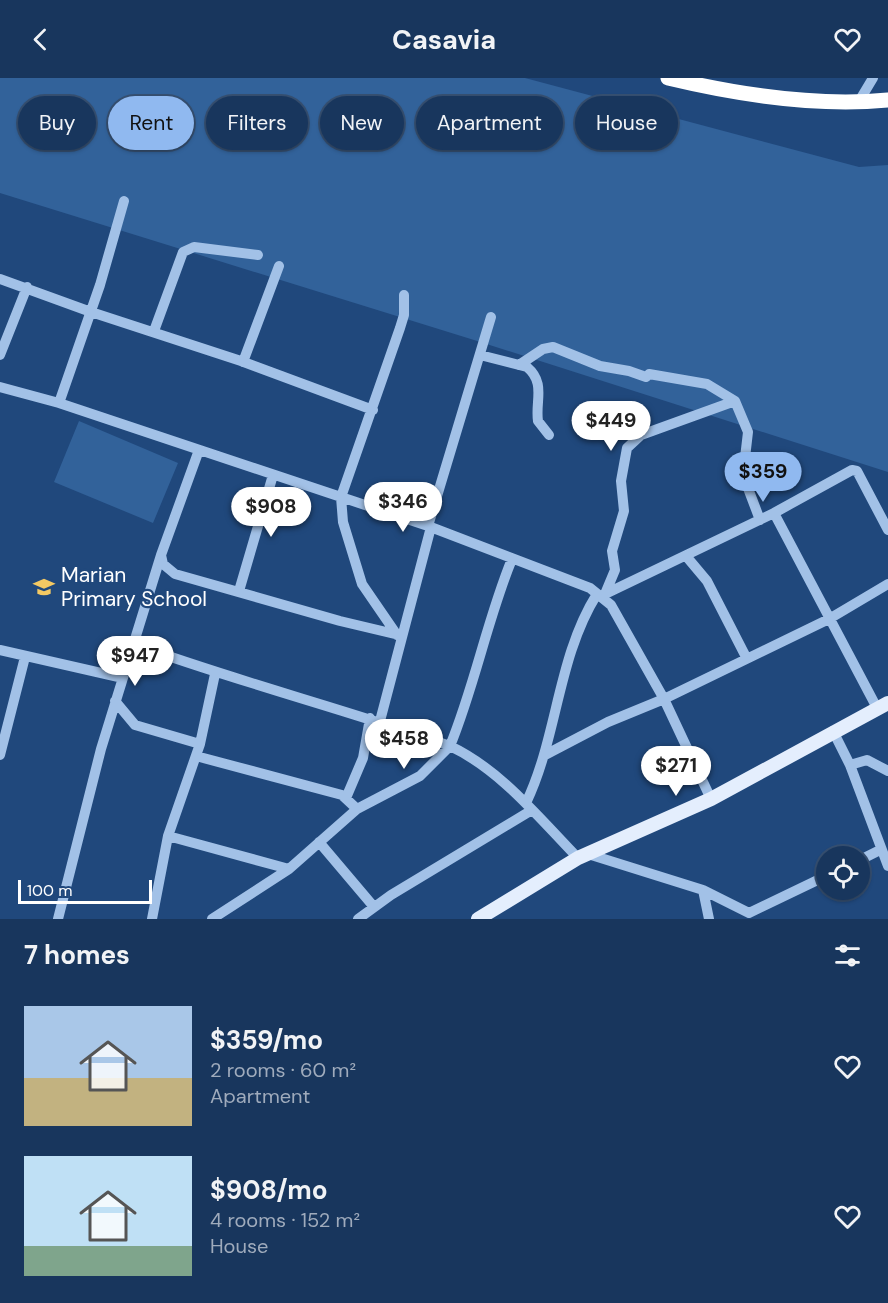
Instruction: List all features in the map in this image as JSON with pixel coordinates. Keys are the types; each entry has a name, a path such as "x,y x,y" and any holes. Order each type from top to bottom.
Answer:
{"highway":[{"path":"668,78 784,99 858,102 888,100"}],"main road":[{"path":"478,919 583,856 711,799 883,705"}],"street":[{"path":"858,102 873,78"},
{"path":"59,404 91,312 124,201"},
{"path":"154,331 183,252 194,247 258,255"},
{"path":"243,362 279,266"},
{"path":"0,279 91,312 243,362 373,410"},
{"path":"0,355 27,287"},
{"path":"400,635 362,584 343,522 341,497 402,322 404,295"},
{"path":"346,798 363,758 375,719 429,527 492,317"},
{"path":"519,365 546,348 553,347 600,366 707,384 735,400 748,432 743,475 760,520"},
{"path":"480,355 530,369 540,387 537,417 549,435"},
{"path":"0,387 59,404 429,527 579,583 601,595 611,606 664,699 711,799"},
{"path":"358,919 529,806 545,755 561,681 580,624 601,595 615,570 612,551 624,511 621,481 627,448 641,435 735,400"},
{"path":"58,919 115,701 161,555 199,450"},
{"path":"601,595 760,520 854,470 888,530"},
{"path":"239,591 250,561 273,475"},
{"path":"774,513 829,619 883,705"},
{"path":"161,555 163,564 175,574 340,621 400,635"},
{"path":"686,556 707,582 746,657"},
{"path":"213,919 290,869 357,810 420,776 450,746 467,706 501,585 512,559"},
{"path":"545,755 608,722 664,699 746,657 829,619 888,584"},
{"path":"134,644 215,674 375,719 450,746 473,758 583,856 704,890 749,913 816,881"},
{"path":"0,650 123,678"},
{"path":"0,755 4,722 25,657"},
{"path":"152,919 168,836 200,744 215,674"},
{"path":"115,701 135,725 200,744"},
{"path":"832,731 850,765 880,850 888,866"},
{"path":"196,756 346,798 357,810"},
{"path":"850,765 867,760 888,771"},
{"path":"168,836 290,869"},
{"path":"320,842 374,907"},
{"path":"870,855 880,850"},
{"path":"704,890 709,919"}],"shaded area":[{"path":"0,78 525,78 593,96 575,96 575,150 678,150 678,119 859,167 888,165 888,472 474,340 0,193"},
{"path":"79,421 178,463 153,523 54,482"}],"place":[{"name":"Marian Primary School","path":"44,587"}]}
